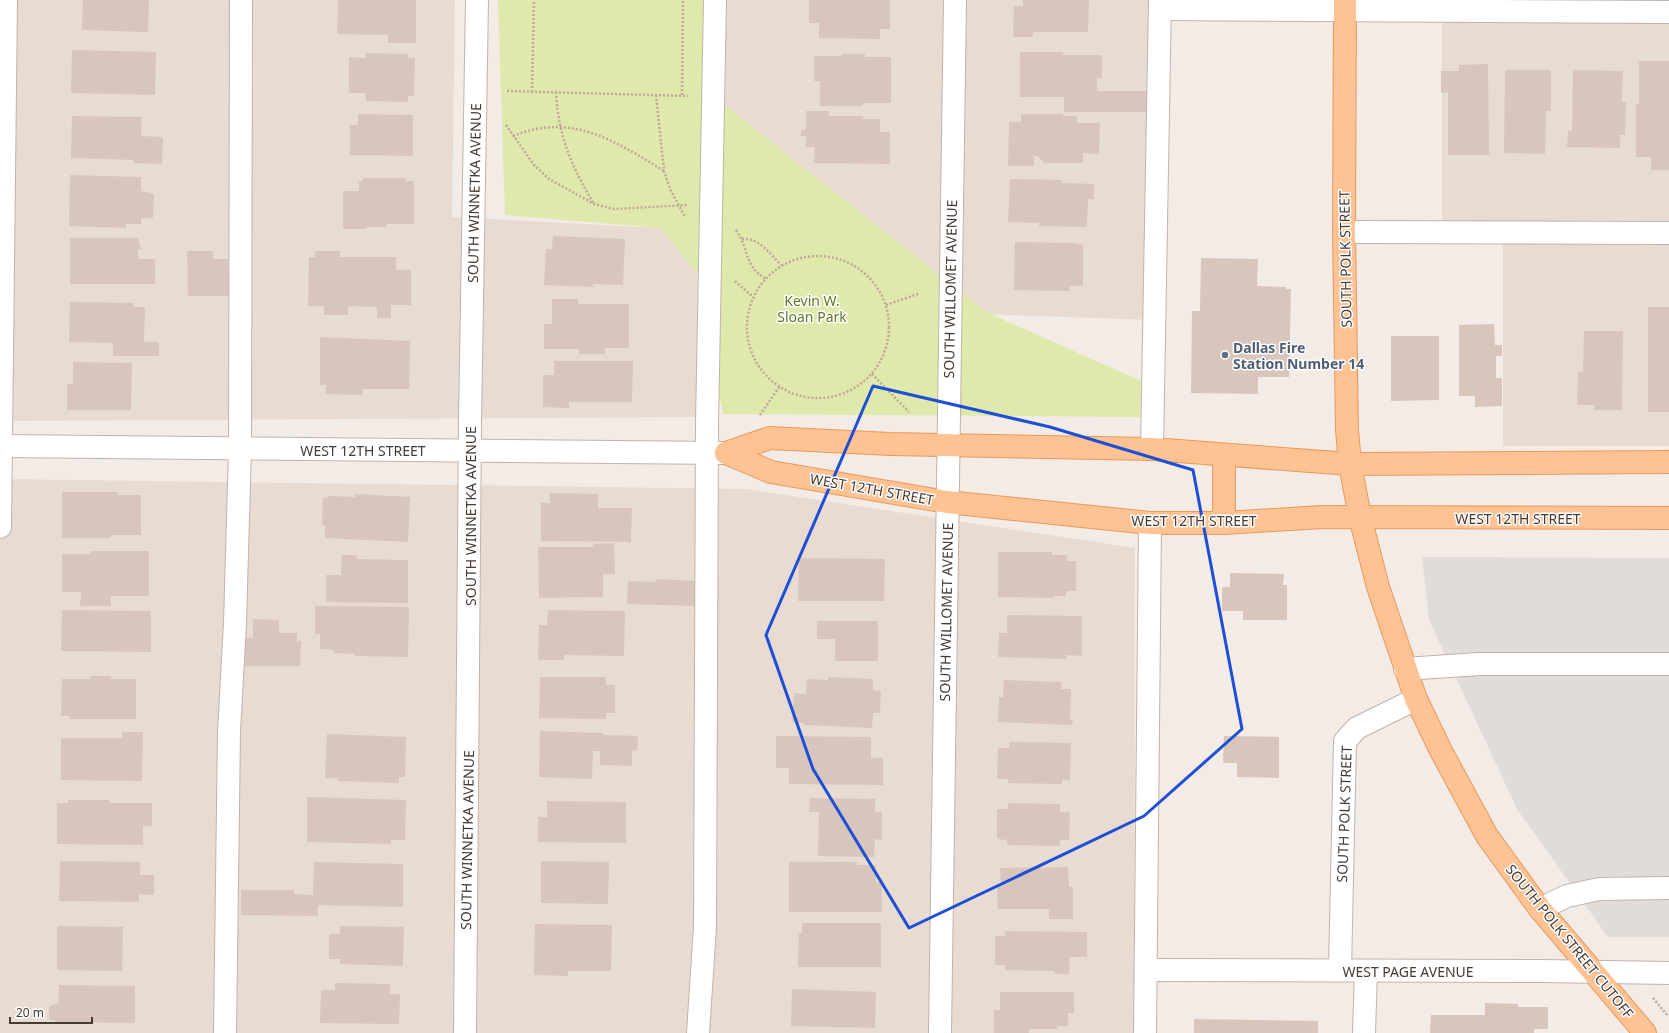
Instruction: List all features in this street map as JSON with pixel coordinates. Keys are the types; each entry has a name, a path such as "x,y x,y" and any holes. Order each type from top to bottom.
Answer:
{"main road":[{"name":"SOUTH POLK STREET","path":"1345,5 1344,232 1347,430 1350,464 1360,517"},
{"name":"WEST 12TH STREET","path":"717,452 770,438 948,445 1152,450 1350,464 1669,462"},
{"name":"WEST 12TH STREET","path":"717,452 771,472 947,502 1150,522 1224,522 1322,517 1669,518"},
{"path":"1224,455 1224,522"},
{"name":"SOUTH POLK STREET CUTOFF","path":"1360,517 1378,587 1416,699 1441,751 1487,836 1540,909 1645,1033"}],"street":[{"path":"0,527 6,0"},
{"path":"225,1033 229,732 235,623 240,449 241,0"},
{"name":"SOUTH WINNETKA AVENUE","path":"465,1033 470,450 477,0"},
{"path":"698,1033 705,927 717,452 711,212 715,0"},
{"name":"SOUTH WILLOMET AVENUE","path":"940,1033 955,0"},
{"path":"1152,450 1160,4 1345,5 1669,12"},
{"path":"1344,232 1669,232"},
{"name":"WEST 12TH STREET","path":"1,446 717,452"},
{"path":"1145,1033 1150,522"},
{"path":"1405,669 1479,664 1669,664"},
{"name":"SOUTH POLK STREET","path":"1340,970 1345,741 1357,728 1416,699"},
{"path":"1540,909 1568,896 1599,889 1669,888"},
{"name":"WEST PAGE AVENUE","path":"1146,970 1340,970 1669,974"},
{"path":"1364,1033 1366,971"}],"path":[{"path":"532,92 534,0"},
{"path":"682,96 683,0"},
{"path":"507,92 713,96"},
{"path":"556,92 559,127 568,156 594,204"},
{"path":"506,125 534,164 549,179 594,204 614,209 678,204 693,205 724,218 735,228 742,239 751,268 766,279"},
{"path":"513,136 541,128 559,127 581,130 614,141 664,171"},
{"path":"742,239 750,238 762,245 781,265"},
{"path":"809,257 833,258 856,267 874,283 886,305 890,329 884,353 872,374 855,388 834,396 811,398 789,392 770,380 756,363 748,342 747,319 753,298 766,279 781,265 809,257"},
{"path":"886,305 918,294"},
{"path":"872,374 909,412"},
{"path":"756,420 780,386"},
{"path":"1650,995 1668,1016"}],"highlighted area":[{"path":"873,386 1050,427 1193,470 1242,729 1144,816 909,928 813,769 766,635"}],"shaded area":[{"path":"0,0 455,0 452,217 660,228 697,273 699,417 0,421"},
{"path":"726,0 1162,0 1154,320 950,313 791,177 725,105"},
{"path":"1442,0 1669,0 1669,446 1503,446 1503,224 1442,224"},
{"path":"0,479 746,489 1135,548 1134,1033 0,1033"},
{"path":"1422,557 1669,558 1669,937 1608,937 1517,809 1429,620"}],"green space":[{"name":"Kevin W. Sloan Park","path":"498,0 707,0 706,90 986,312 1141,381 1140,417 723,414 697,273 660,228 505,215"}],"building":[{"path":"83,0 149,0 148,32 82,30"},
{"path":"338,0 416,0 416,43 388,43 388,35 337,34"},
{"path":"809,0 890,0 890,29 880,29 880,39 819,38 819,23 809,23"},
{"path":"1023,0 1089,0 1088,32 1033,32 1033,37 1013,37 1014,6 1023,6"},
{"path":"72,50 156,52 155,95 71,93"},
{"path":"1020,52 1063,52 1063,55 1102,55 1102,78 1097,78 1097,91 1147,91 1147,112 1064,112 1064,97 1020,97"},
{"path":"366,53 408,54 408,58 415,58 414,96 408,96 408,102 366,101 366,93 349,93 349,57 366,58"},
{"path":"841,54 865,54 865,57 891,57 891,103 863,103 863,106 820,106 820,81 814,81 814,56 841,56"},
{"path":"1639,61 1669,61 1669,170 1651,170 1651,157 1636,157 1636,104 1639,104"},
{"path":"1488,64 1489,155 1448,155 1448,92 1441,93 1441,71 1459,71 1459,65"},
{"path":"1505,70 1551,70 1551,111 1546,111 1545,154 1504,153"},
{"path":"1573,70 1623,71 1622,102 1626,102 1625,135 1620,135 1620,148 1567,147 1568,131 1572,131"},
{"path":"806,111 829,111 829,116 863,116 863,119 880,119 880,132 890,132 890,164 814,163 815,147 806,147 806,136 801,136 801,130 806,130"},
{"path":"358,114 413,115 413,156 350,155 350,125 358,125"},
{"path":"1021,114 1063,114 1063,116 1077,116 1077,123 1100,123 1099,154 1083,153 1083,163 1044,163 1038,156 1034,156 1034,166 1008,166 1009,122 1021,122"},
{"path":"72,116 142,117 141,136 163,137 162,164 134,163 134,160 71,158"},
{"path":"70,175 141,177 141,191 154,194 153,218 141,218 141,224 126,224 126,228 69,226"},
{"path":"363,178 406,178 406,181 414,181 414,224 386,224 386,227 343,229 343,191 359,191 359,181 363,181"},
{"path":"1010,179 1062,180 1062,183 1094,184 1094,199 1088,199 1087,227 1039,226 1039,223 1008,222"},
{"path":"553,236 625,239 623,285 593,284 593,287 544,285 546,249 552,249"},
{"path":"70,238 138,238 141,249 138,249 138,259 155,259 155,284 70,284"},
{"path":"1015,242 1074,243 1083,245 1083,286 1070,286 1070,291 1014,290"},
{"path":"187,251 213,251 213,259 228,259 229,296 188,296"},
{"path":"315,251 340,251 340,257 396,257 396,270 411,270 411,305 391,305 391,318 377,318 377,307 348,306 348,315 324,315 324,306 308,306 309,257 315,257"},
{"path":"1201,258 1258,259 1257,286 1286,287 1286,289 1291,289 1289,377 1258,377 1258,394 1191,393 1192,311 1200,311"},
{"path":"552,299 578,299 578,304 629,304 629,348 605,348 605,354 579,354 579,349 544,349 544,324 552,324"},
{"path":"70,302 134,303 134,307 145,307 144,342 159,342 159,356 113,356 113,343 69,342"},
{"path":"1648,307 1669,307 1669,412 1648,412"},
{"path":"1494,324 1495,345 1502,345 1502,356 1496,356 1496,378 1502,378 1502,406 1475,407 1475,396 1459,396 1459,325"},
{"path":"1584,331 1623,331 1622,410 1594,410 1594,405 1577,405 1578,372 1583,372"},
{"path":"1391,336 1439,336 1439,400 1391,401"},
{"path":"320,337 410,341 409,389 362,389 362,395 326,394 326,385 320,385"},
{"path":"554,361 633,361 632,402 569,402 569,408 543,407 543,375 554,375"},
{"path":"73,362 132,363 131,410 67,410 67,384 73,384"},
{"path":"62,492 118,492 118,495 141,495 141,535 111,535 111,538 62,538"},
{"path":"550,493 598,494 598,508 632,508 631,542 541,541 541,503 550,503"},
{"path":"355,494 410,497 408,542 325,538 325,525 322,525 323,498 328,498 328,496 355,497"},
{"path":"614,543 615,574 603,574 603,597 539,598 538,547 593,547 593,544"},
{"path":"90,551 149,551 149,596 111,596 111,606 80,606 81,592 62,592 62,554 90,554"},
{"path":"998,552 1052,552 1052,555 1067,555 1067,561 1076,561 1076,591 1066,591 1066,596 1054,596 1054,598 998,597"},
{"path":"342,555 357,555 357,559 408,560 408,603 326,602 326,575 341,575"},
{"path":"799,558 885,559 884,601 798,601"},
{"path":"1230,573 1284,574 1283,585 1287,585 1287,620 1243,620 1243,611 1222,611 1222,587 1230,587"},
{"path":"657,579 698,581 697,606 627,604 628,581 656,582"},
{"path":"315,606 409,607 408,657 355,656 355,654 334,653 334,650 320,649 320,634 315,634"},
{"path":"62,610 151,611 151,652 61,651"},
{"path":"548,610 625,611 624,656 564,655 564,660 538,660 539,625 547,625"},
{"path":"1007,615 1082,616 1082,656 1066,655 1066,659 998,657 999,633 1007,633"},
{"path":"253,619 279,620 279,633 297,633 297,641 301,641 300,666 245,666 245,638 253,638"},
{"path":"817,621 878,621 878,661 835,661 835,639 817,639"},
{"path":"90,676 111,676 111,679 136,679 136,719 70,719 70,716 61,716 62,679 90,679"},
{"path":"540,677 606,677 606,685 615,685 615,713 606,713 606,719 539,718"},
{"path":"828,677 873,679 873,690 881,691 880,713 873,713 872,728 804,725 804,723 792,722 794,693 806,694 807,679 828,680"},
{"path":"1004,680 1062,682 1061,689 1071,689 1070,720 1073,720 1072,725 998,722 999,697 1003,697"},
{"path":"540,731 603,733 603,735 638,736 637,750 632,750 632,766 600,765 600,751 593,751 592,779 539,777"},
{"path":"122,732 143,732 142,781 61,780 61,738 122,738"},
{"path":"327,734 406,737 405,777 399,777 399,783 338,781 338,778 325,778"},
{"path":"776,736 871,737 871,758 883,758 883,785 789,784 789,768 776,768"},
{"path":"1224,736 1279,737 1279,778 1237,777 1237,763 1223,763"},
{"path":"1009,742 1071,743 1070,780 1062,780 1062,784 1008,783 1008,779 997,779 998,748 1009,748"},
{"path":"307,797 406,800 405,840 391,840 391,844 307,842"},
{"path":"810,798 875,799 875,812 882,812 882,840 875,839 874,857 818,856 819,812 809,812"},
{"path":"68,800 110,800 110,803 152,803 152,826 143,826 143,845 57,844 57,803 68,803"},
{"path":"547,801 626,802 626,843 538,842 538,817 547,817"},
{"path":"1008,803 1060,804 1060,812 1070,812 1069,840 1060,840 1060,846 1007,845 1007,840 997,839 997,809 1008,809"},
{"path":"60,861 140,862 140,875 154,875 154,895 139,894 139,902 59,901"},
{"path":"541,861 609,862 608,904 541,903"},
{"path":"314,862 403,864 403,907 318,905 318,916 241,915 241,890 294,890 294,894 313,895"},
{"path":"789,862 857,862 857,865 876,865 876,882 882,882 882,912 789,912"},
{"path":"1068,867 1069,887 1073,887 1073,919 1049,919 1049,909 998,909 997,885 1001,885 1000,868"},
{"path":"802,923 881,923 881,967 798,967 799,933 802,933"},
{"path":"535,924 612,925 611,971 568,971 568,976 534,975"},
{"path":"57,926 123,927 122,971 57,970"},
{"path":"340,926 404,927 403,966 340,964 340,959 329,959 329,934 340,934"},
{"path":"1005,931 1087,932 1087,957 1070,957 1069,974 1055,974 1055,971 1005,970 1005,965 995,965 995,936 1005,936"},
{"path":"335,983 390,984 390,994 400,994 399,1024 320,1023 321,990 335,990"},
{"path":"59,985 135,986 135,1023 56,1022 49,1019 49,1006 58,1003"},
{"path":"792,989 876,992 875,1028 791,1026"},
{"path":"1000,992 1074,992 1074,1013 1068,1013 1068,1026 1057,1026 1057,1029 1029,1029 1029,1033 994,1033 994,1010 1000,1010"},
{"path":"1485,1003 1518,1004 1518,1007 1548,1007 1548,1029 1534,1029 1534,1033 1430,1033 1431,1015 1485,1015"},
{"path":"1194,1019 1318,1021 1318,1033 1194,1033"}],"place":[{"name":"Dallas Fire Station Number 14","path":"1225,355"}]}
